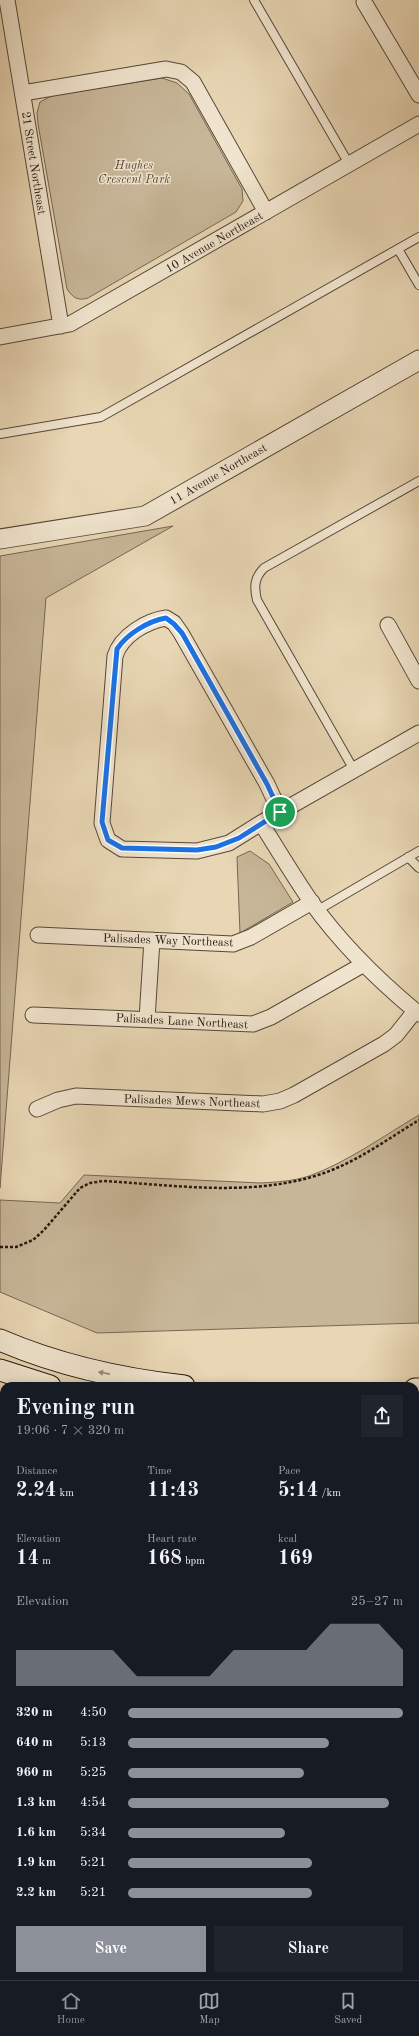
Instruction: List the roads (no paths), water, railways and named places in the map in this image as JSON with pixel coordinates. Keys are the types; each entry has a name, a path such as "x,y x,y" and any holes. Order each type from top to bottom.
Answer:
{"main road":[{"path":"0,1340 24,1350 85,1369 150,1382"},
{"path":"0,1370 38,1382"}],"street":[{"name":"21 Street Northeast","path":"7,0 61,326"},
{"path":"364,2 419,95"},
{"path":"23,93 166,69 181,72 192,82 266,212"},
{"name":"10 Avenue Northeast","path":"0,336 70,324 419,124"},
{"name":"11 Avenue Northeast","path":"0,539 145,516 419,360"},
{"path":"280,812 267,784 182,633 166,618 157,619 127,637 117,649 115,656 102,822 108,840 122,848 197,850 229,843 419,732"},
{"path":"388,625 419,681"},
{"path":"261,824 315,906 364,964 417,1013"},
{"name":"Palisades Way Northeast","path":"38,935 233,944 252,937 315,906"},
{"path":"147,1018 152,940"},
{"name":"Palisades Lane Northeast","path":"33,1015 147,1018 253,1024 262,1022 364,964"},
{"name":"Palisades Mews Northeast","path":"37,1109 58,1100 76,1096 262,1104 280,1101 294,1095 384,1044 396,1035 417,1013"}],"lane":[{"path":"254,0 349,164"},
{"path":"0,434 101,417 419,236"},
{"path":"398,249 419,285"},
{"path":"354,770 257,600 255,582 258,574 264,568 419,480"},
{"path":"315,906 419,851"},
{"path":"408,857 419,868"}],"park label":[{"name":"Hughes Crescent Park","path":"134,172"}]}
